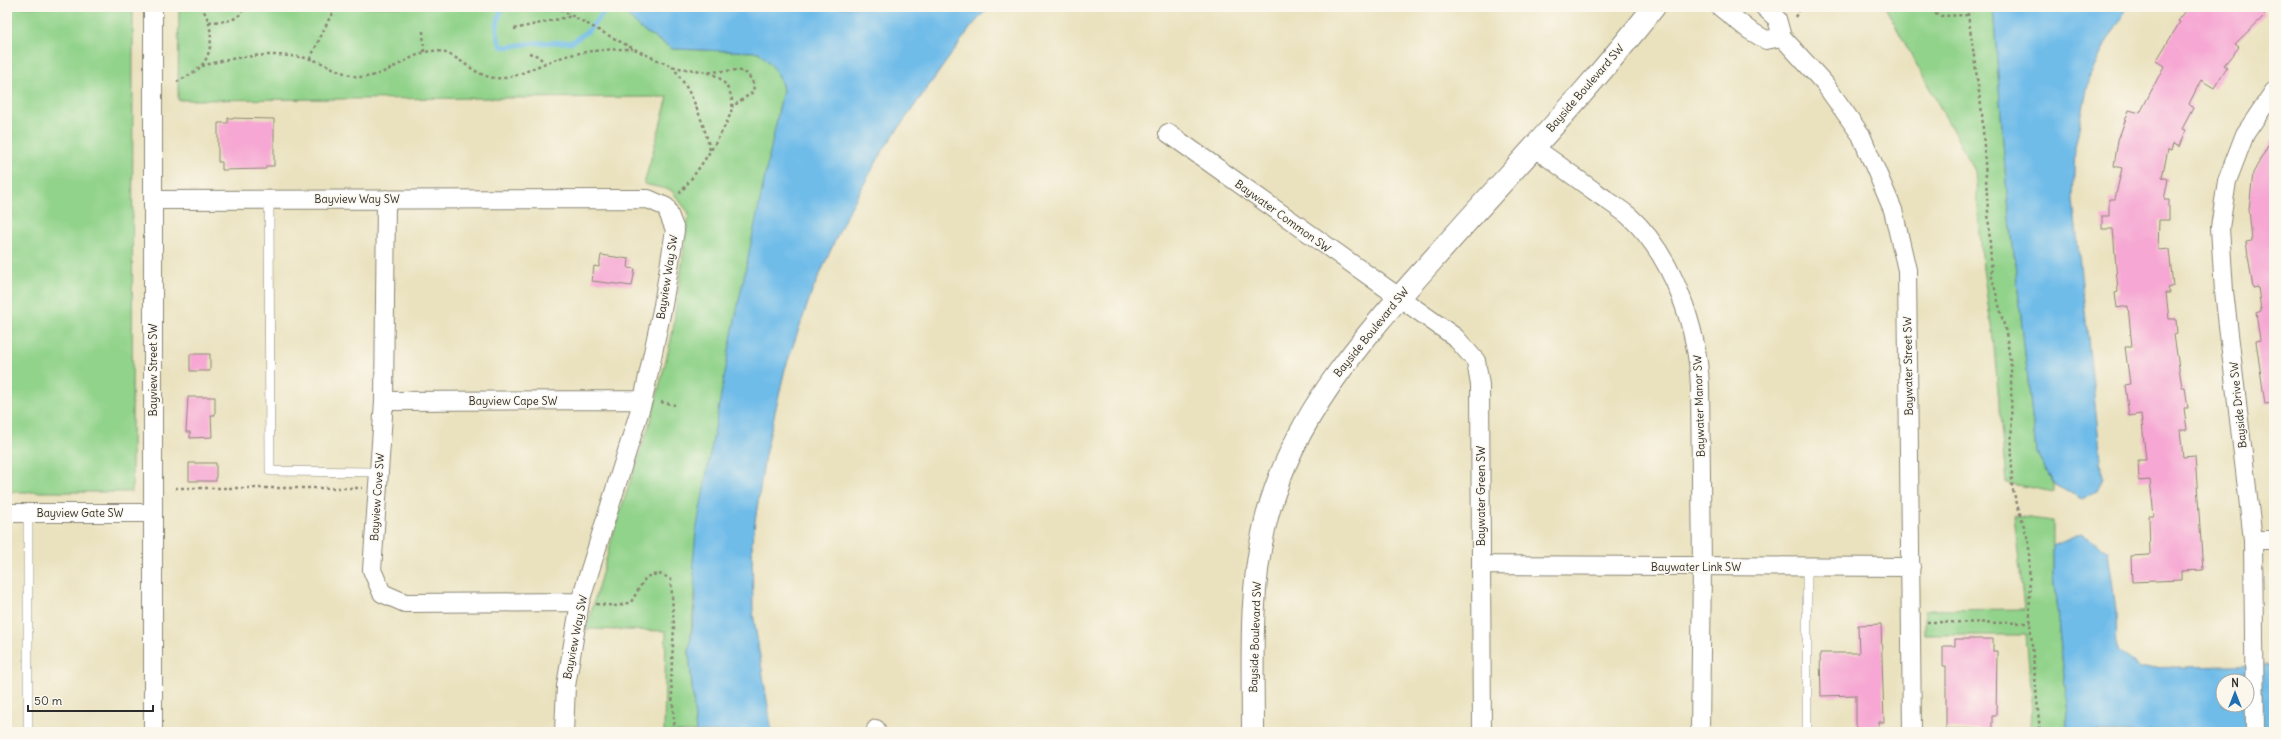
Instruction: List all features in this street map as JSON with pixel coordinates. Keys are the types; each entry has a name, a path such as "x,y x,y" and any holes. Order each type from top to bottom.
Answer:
{"street":[{"name":"Bayview Street SW","path":"153,7 153,732"},
{"name":"Bayside Boulevard SW","path":"1252,732 1254,627 1257,574 1264,529 1279,478 1301,430 1330,382 1398,298 1533,147 1654,7"},
{"path":"1720,7 1749,30 1766,40 1782,37"},
{"name":"Baywater Street SW","path":"1764,7 1777,19 1782,37 1824,83 1861,135 1893,210 1907,270 1912,732"},
{"name":"Bayside Drive SW","path":"2255,732 2254,540 2224,291 2220,228 2227,181 2245,134 2274,91"},
{"name":"Baywater Common SW","path":"1168,133 1398,298"},
{"name":"Baywater Manor SW","path":"1533,147 1629,217 1652,242 1668,269 1682,300 1694,336 1699,361 1702,567 1700,732"},
{"name":"Bayview Cove SW","path":"386,199 384,401 377,480 372,570 382,593 405,603 580,602"},
{"name":"Bayview Way SW","path":"153,200 648,199 666,207 675,230 650,401 580,602 566,686 564,732"},
{"name":"Baywater Green SW","path":"1398,298 1455,337 1476,361 1480,386 1482,732"},
{"name":"Bayview Cape SW","path":"384,401 650,401"},
{"name":"Bayview Gate SW","path":"7,513 153,513"},
{"path":"2254,540 2274,540"},
{"name":"Baywater Link SW","path":"1481,566 1807,568 1911,567"}],"lane":[{"path":"269,200 270,471 377,480"},
{"path":"28,513 28,732"},
{"path":"1806,732 1807,568"}],"path":[{"path":"201,7 209,22 210,42 202,66"},
{"path":"209,22 230,21 238,17 244,7"},
{"path":"310,59 330,17 339,7"},
{"path":"555,7 633,48 672,66 708,72 738,70 748,74 754,85 753,92 732,107"},
{"path":"1926,7 1939,16 1968,16"},
{"path":"1967,7 1982,113 1992,277 2006,332 2011,366 2012,487 2029,543 2030,623 2040,732"},
{"path":"514,29 572,16"},
{"path":"423,31 424,52"},
{"path":"177,82 202,66 223,60 265,56 310,59 363,77 378,75 393,69 424,52 437,51 449,54 475,72 486,76 503,78 526,73 545,63 577,52 633,48"},
{"path":"529,53 538,56 545,63"},
{"path":"672,66 686,85 698,107 710,150"},
{"path":"666,207 687,185 728,120 732,107 728,90 720,78 708,72"},
{"path":"650,401 675,405"},
{"path":"175,488 377,480"},
{"path":"580,602 618,606 631,602 646,577 655,574 663,574 672,580 674,626 671,681 675,732"},
{"path":"1912,622 2030,623"}],"green space":[{"path":"7,7 133,7 132,492 7,492"},
{"path":"179,7 619,7 642,30 673,49 759,52 774,69 780,79 783,90 696,584 689,652 696,732 664,732 666,631 586,629 617,521 652,416 672,336 689,213 671,190 644,184 668,97 178,100"},
{"path":"1885,7 1993,7 2006,182 2036,452 2054,484 2054,492 2006,483 1994,346 1983,269 1975,171"},
{"path":"2014,516 2053,521 2053,575 2068,713 2066,732 2031,732 2032,698 2026,635 1925,635 1925,610 2024,609"}],"water":[{"path":"619,7 989,7 971,27 885,147 847,214 811,294 785,369 765,455 752,542 753,613 772,732 696,732 689,652 696,598 693,563 696,532 732,334 783,90 782,84 771,65 759,52 673,49 642,30"},
{"path":"1993,7 2128,7 2107,41 2090,76 2075,147 2073,200 2103,478 2097,491 2082,499 2054,484 2036,452 2006,182"},
{"path":"2081,534 2108,551 2116,610 2117,651 2140,668 2274,665 2274,732 2066,732 2068,713 2053,575 2053,546"}],"building":[{"path":"2189,7 2258,7 2265,15 2235,44 2239,47 2224,65 2227,67 2214,88 2201,80 2189,104 2193,108 2182,129 2185,130 2179,147 2173,144 2171,151 2168,150 2162,177 2168,179 2164,200 2169,200 2169,220 2159,220 2158,250 2169,249 2173,286 2168,288 2170,293 2166,293 2169,319 2176,319 2177,334 2174,335 2182,387 2185,387 2188,408 2184,408 2187,430 2180,430 2183,457 2195,456 2203,570 2181,571 2181,580 2132,582 2131,556 2150,555 2149,516 2154,516 2150,480 2139,481 2138,460 2146,460 2141,414 2129,416 2125,385 2130,384 2125,347 2132,347 2128,306 2117,308 2115,293 2118,292 2113,229 2102,229 2102,216 2109,216 2109,199 2115,199 2122,168 2114,166 2118,140 2129,110 2140,113 2164,66 2156,61 2180,22 2178,21"},
{"path":"228,118 274,119 274,166 266,166 266,169 222,170 222,162 218,162 218,123 228,123"},
{"path":"2274,135 2274,403 2265,404 2256,341 2260,340 2256,313 2261,311 2258,287 2253,288 2246,242 2252,241 2249,209 2253,173"},
{"path":"601,255 629,259 628,268 635,269 632,286 592,281 594,266 599,267"},
{"path":"190,354 210,354 210,371 190,371"},
{"path":"188,397 215,397 215,415 211,415 212,437 190,438 190,432 186,432"},
{"path":"189,463 216,463 216,481 189,481"},
{"path":"1881,624 1884,722 1879,722 1879,732 1856,732 1856,695 1821,696 1820,653 1859,653 1858,625"},
{"path":"1955,639 1993,639 1993,651 1997,651 1996,716 1992,716 1992,729 1946,729 1946,666 1943,666 1943,646 1955,646"}],"waterway":[{"path":"502,7 497,31 501,46 507,47 532,43 572,42 588,31 608,7"}]}
